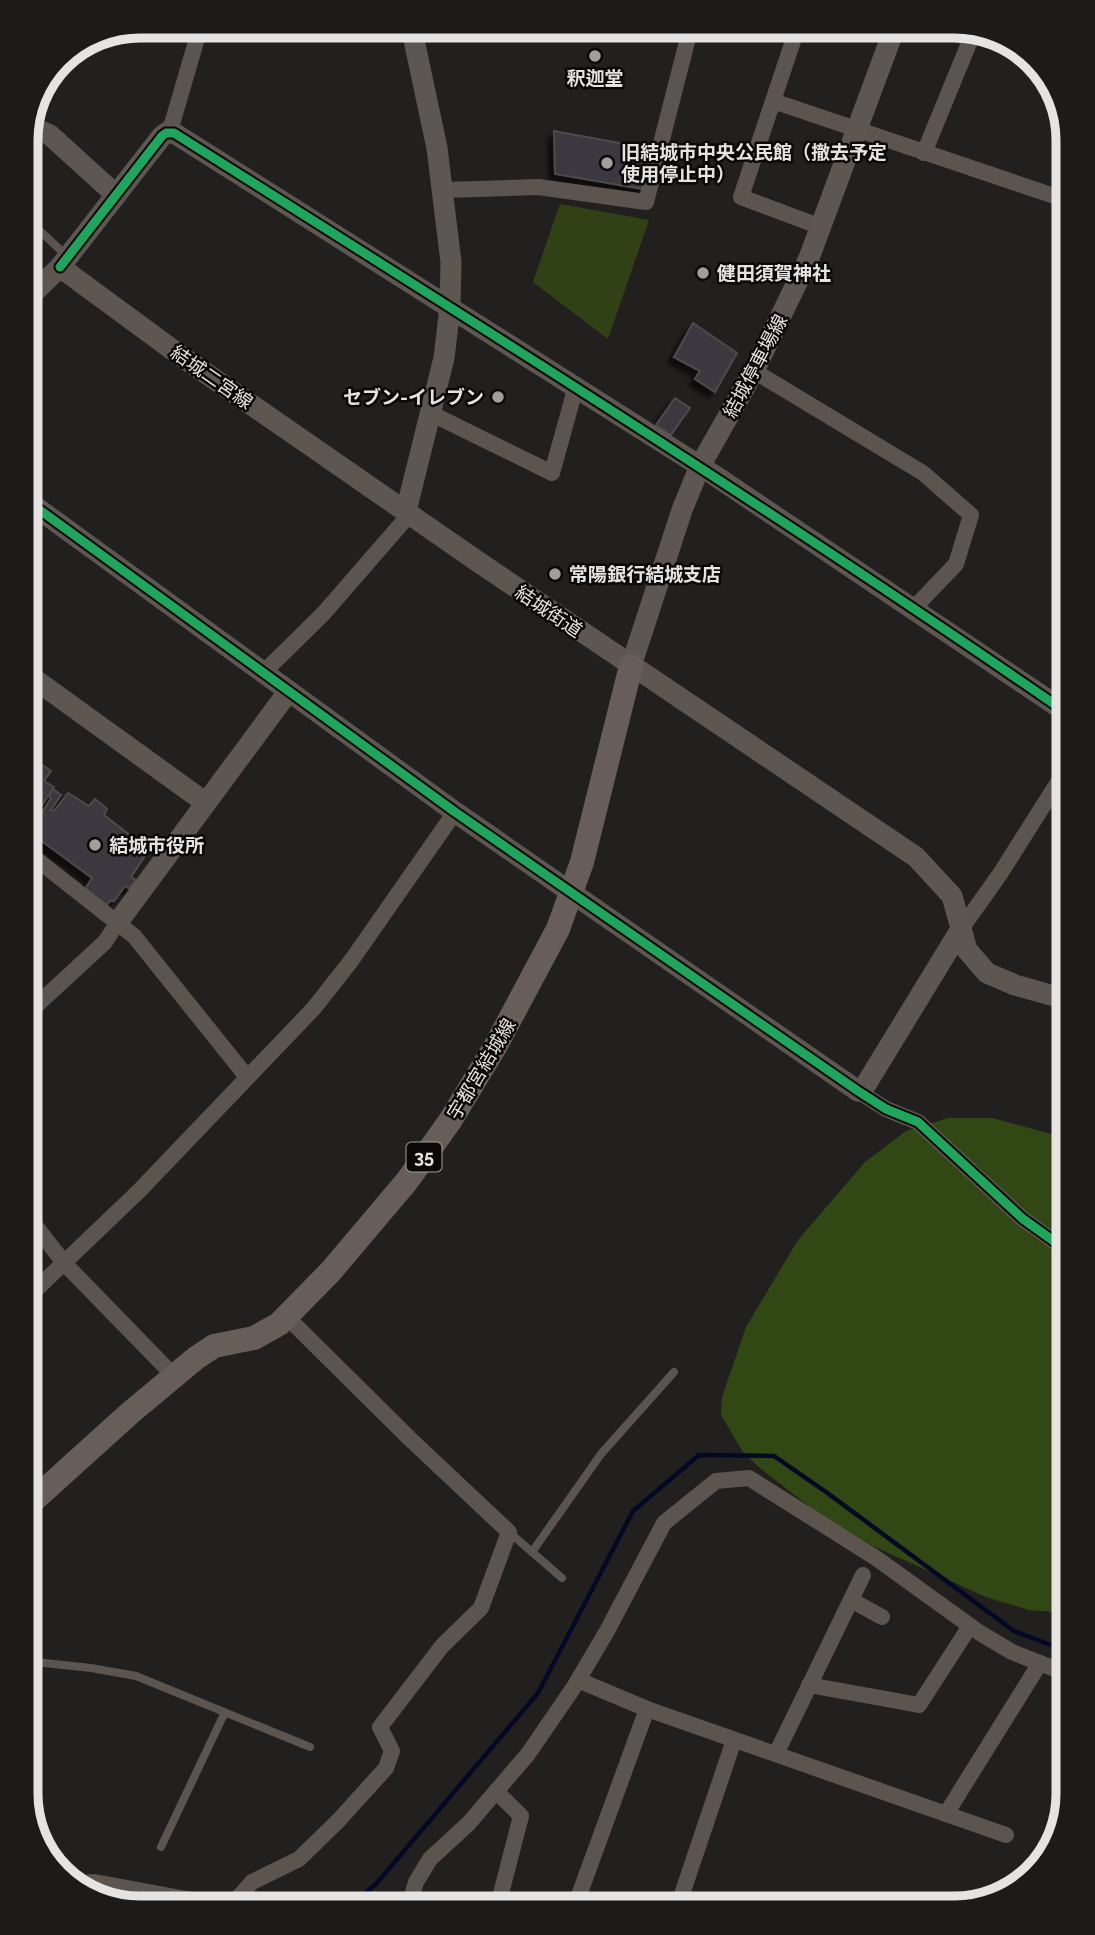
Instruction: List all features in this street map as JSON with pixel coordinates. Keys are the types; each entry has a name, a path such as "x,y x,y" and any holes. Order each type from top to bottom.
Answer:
{"main road":[{"name":"宇都宮結城線","path":"39,1495 174,1376 214,1346 261,1335 287,1317 331,1271 407,1181 450,1121 538,969 573,893 631,666"}],"street":[{"path":"39,287 64,262 172,124 197,39"},
{"path":"263,673 323,614 402,522 432,414 444,358 450,307 451,262 443,190 414,39"},
{"path":"443,190 538,187 646,202 688,39"},
{"path":"794,39 741,197 821,227"},
{"name":"結城停車場線","path":"631,666 665,560 700,466 754,371 797,285 890,39"},
{"path":"924,153 970,40"},
{"path":"773,101 1056,197"},
{"path":"39,131 50,135 117,195"},
{"path":"166,133 174,133 576,386 914,608 1056,696"},
{"name":"結城二宮線","path":"64,262 181,356 406,511"},
{"path":"754,371 923,473 971,515 956,564 914,608"},
{"path":"432,414 552,473 576,386"},
{"path":"39,509 455,812 858,1091 886,1109 918,1122 1023,1219 1056,1243"},
{"name":"結城街道","path":"406,511 916,858 952,895 967,950 987,973 1015,985 1056,996"},
{"path":"39,682 206,803"},
{"path":"39,1003 105,942 288,692"},
{"path":"858,1091 865,1086 961,929 1000,874 1056,786"},
{"path":"39,1287 139,1191 314,1008 455,812"},
{"path":"39,861 134,936 247,1077"},
{"path":"39,1230 65,1264 174,1376"},
{"path":"240,1896 252,1882 299,1859 386,1768 392,1751 380,1727 442,1646 481,1608 509,1532 287,1317"},
{"path":"412,1896 416,1882 430,1859 469,1823 528,1754 578,1680 664,1522 716,1481 749,1478 876,1558 970,1626 1012,1652 1056,1669"},
{"path":"776,1754 863,1575"},
{"path":"851,1600 882,1617"},
{"path":"809,1685 919,1705 970,1626"},
{"path":"946,1814 1040,1663"},
{"path":"578,1680 647,1709 1006,1835"},
{"path":"579,1896 647,1709"},
{"path":"681,1896 734,1740"},
{"path":"496,1791 521,1816 500,1896"},
{"path":"89,1882 171,1896"}],"lane":[{"path":"39,233 64,262"},
{"path":"531,1552 601,1454 674,1372"},
{"path":"509,1532 562,1578"},
{"path":"39,1662 136,1676 310,1747"},
{"path":"162,1847 225,1712"}],"green space":[{"path":"560,204 649,220 608,339 533,282"},
{"path":"948,1118 992,1118 1056,1135 1056,1612 1029,1610 986,1597 873,1546 819,1514 761,1469 743,1452 721,1415 722,1397 746,1327 798,1240 865,1162 906,1131"}],"building":[{"name":"旧結城市中央公民館（撤去予定 使用停止中）","path":"554,131 663,151 649,190 555,174"},
{"path":"693,323 737,353 715,392 695,379 700,371 674,357"},
{"path":"675,398 690,408 671,435 656,425"},
{"path":"39,763 51,771 44,781 54,787 39,810"},
{"name":"結城市役所","path":"53,789 61,795 51,810 54,811 68,793 89,806 95,799 107,809 104,815 149,850 131,877 136,880 130,889 125,886 114,901 107,905 85,889 92,878 39,839 39,818 51,798 49,795"}],"waterway":[{"path":"362,1896 376,1884 538,1693 633,1511 699,1455 774,1456 1014,1631 1056,1647"}],"cycle path":[{"path":"60,267 162,136 174,133 729,487 1056,705"},
{"path":"39,509 455,812 858,1091 886,1109 918,1122 1023,1219 1056,1243"}],"place":[{"name":"釈迦堂","path":"595,56"},
{"name":"旧結城市中央公民館（撤去予定 使用停止中）","path":"607,163"},
{"name":"健田須賀神社","path":"703,273"},
{"name":"セブン-イレブン","path":"498,397"},
{"name":"常陽銀行結城支店","path":"555,574"},
{"name":"結城市役所","path":"95,845"}]}
